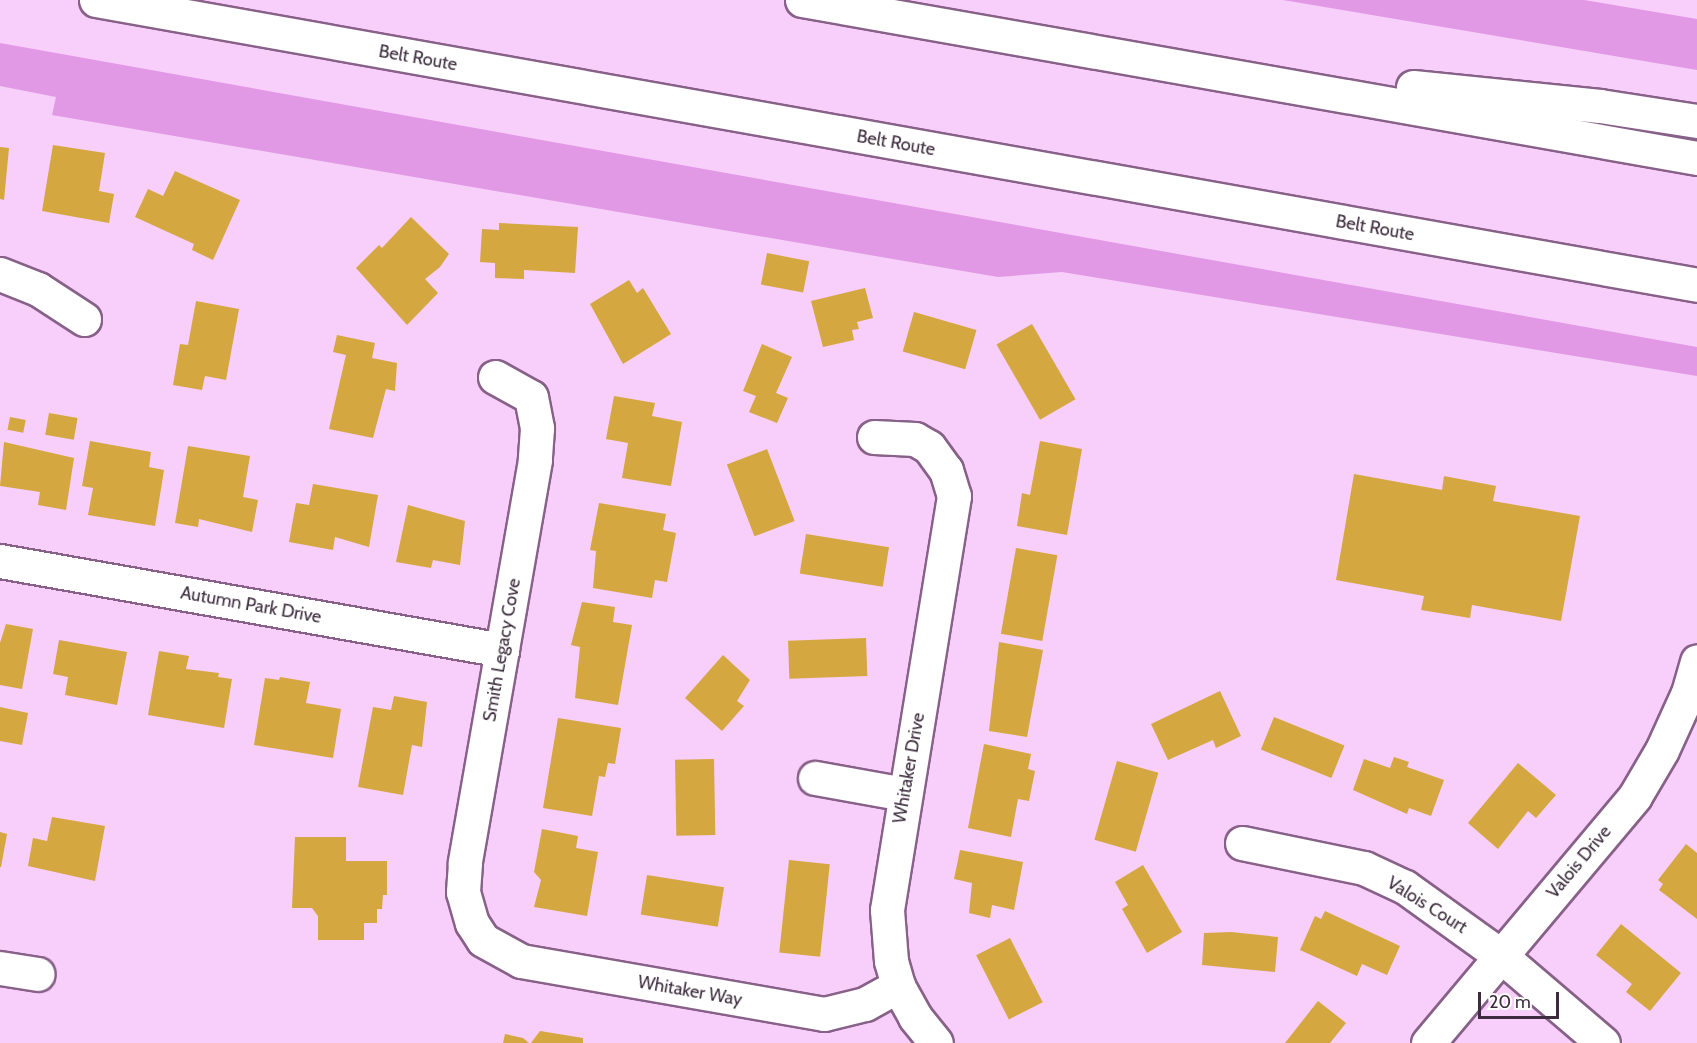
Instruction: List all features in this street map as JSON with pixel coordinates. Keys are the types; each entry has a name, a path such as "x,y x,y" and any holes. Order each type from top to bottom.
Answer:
{"main road":[{"name":"Belt Route","path":"96,0 1697,285"},
{"path":"802,0 1697,158"},
{"path":"1200,70 1588,105 1697,122"},
{"path":"0,274 38,289 84,319"},
{"name":"Smith Legacy Cove","path":"483,939 466,909 465,863 535,460 537,428 531,397 495,377"},
{"name":"Whitaker Drive","path":"874,437 915,439 929,447 951,482 953,512 904,794 887,909 891,961 898,986 915,1017 936,1043"},
{"name":"Autumn Park Drive","path":"0,561 502,650"},
{"name":"Valois Drive","path":"1428,1043 1635,796 1662,750 1688,693 1697,662"},
{"path":"814,778 904,794"},
{"name":"Valois Court","path":"1242,843 1364,868 1405,887 1501,956 1603,1043"},
{"name":"Whitaker Way","path":"483,939 501,953 542,966 824,1014 848,1010 898,986"},
{"path":"0,968 38,974"}],"shaded area":[{"path":"1283,0 1584,0 1697,19 1697,70"},
{"path":"0,43 1697,347 1697,376 1062,272 998,277 52,115 56,97 0,86"}],"building":[{"path":"53,145 105,153 99,191 114,194 109,223 42,211"},
{"path":"0,147 9,148 4,200 0,199"},
{"path":"175,171 240,200 213,260 192,250 194,244 135,217 148,189 163,196"},
{"path":"411,217 449,254 440,267 425,279 438,293 407,325 356,268 379,245 382,248"},
{"path":"499,223 578,227 575,273 524,270 524,279 495,278 495,263 480,262 482,229 499,230"},
{"path":"767,253 809,261 803,293 761,284"},
{"path":"629,280 637,293 643,288 671,334 623,364 590,304"},
{"path":"865,288 873,318 857,322 859,329 852,330 854,340 823,347 811,301"},
{"path":"196,301 239,309 226,380 205,376 202,390 173,385 180,344 188,345"},
{"path":"914,312 976,330 965,369 903,351"},
{"path":"1032,324 1076,399 1040,420 996,345"},
{"path":"337,335 375,343 372,358 397,363 395,391 386,389 373,438 329,429 346,355 333,352"},
{"path":"762,344 792,357 776,393 788,398 777,423 749,412 756,396 743,391"},
{"path":"614,396 655,403 652,416 682,422 671,486 622,478 628,443 606,439"},
{"path":"49,413 78,418 74,440 45,435"},
{"path":"10,417 26,420 23,433 8,430"},
{"path":"90,441 151,452 149,467 164,470 155,526 88,515 93,488 82,486"},
{"path":"1040,441 1082,449 1067,535 1017,526 1022,493 1030,495"},
{"path":"4,442 74,458 66,510 38,505 40,492 0,486"},
{"path":"188,446 250,456 243,497 258,500 252,532 199,519 198,527 175,523"},
{"path":"767,449 795,521 754,536 727,464"},
{"path":"1354,474 1442,490 1444,476 1496,486 1493,501 1580,516 1561,621 1472,605 1470,618 1421,610 1424,596 1336,580"},
{"path":"313,484 378,495 369,547 335,537 333,550 289,542 296,503 309,505"},
{"path":"599,503 666,514 663,530 676,533 667,582 655,580 652,598 593,588 596,551 590,550"},
{"path":"408,505 465,521 460,565 433,560 431,568 396,562"},
{"path":"806,534 889,547 883,587 800,574"},
{"path":"1016,548 1057,555 1042,641 1001,634"},
{"path":"582,602 615,607 613,622 632,625 618,705 575,698 580,647 571,645"},
{"path":"6,624 33,629 22,689 0,685 0,643"},
{"path":"866,638 867,676 789,679 788,641"},
{"path":"59,640 127,652 117,705 65,695 68,677 53,674"},
{"path":"999,642 1043,650 1027,737 989,731"},
{"path":"159,651 189,656 186,669 219,673 218,677 232,679 224,728 148,715"},
{"path":"723,655 750,680 737,701 744,706 722,731 685,698"},
{"path":"280,677 310,682 306,703 341,709 333,758 254,745 265,678 279,680"},
{"path":"1220,691 1241,736 1216,748 1213,740 1168,760 1151,724"},
{"path":"394,696 427,702 422,747 412,745 403,795 358,787 373,707 391,710"},
{"path":"0,707 28,713 22,745 0,741"},
{"path":"1274,717 1344,745 1331,778 1261,749"},
{"path":"558,718 621,728 615,764 608,763 605,777 599,776 592,816 543,808"},
{"path":"984,744 1031,754 1028,769 1035,771 1029,801 1018,799 1011,837 968,828"},
{"path":"1394,757 1409,762 1407,767 1444,780 1431,816 1409,808 1407,814 1353,790 1364,759 1390,768"},
{"path":"714,759 715,835 676,836 675,760"},
{"path":"1117,761 1158,773 1136,852 1094,840"},
{"path":"1518,763 1556,795 1536,818 1528,811 1498,849 1468,823"},
{"path":"52,817 105,826 95,881 28,866 33,838 47,841"},
{"path":"542,829 578,836 576,848 598,852 587,916 534,907 541,880 534,872"},
{"path":"0,832 7,834 1,867 0,867"},
{"path":"295,837 346,837 346,861 387,861 387,895 383,895 382,909 377,909 377,923 364,923 364,940 318,940 318,916 312,908 292,908"},
{"path":"1686,844 1697,853 1697,919 1659,890 1663,884 1658,880"},
{"path":"960,850 1023,862 1014,910 992,905 990,918 969,913 972,883 954,879"},
{"path":"789,860 830,864 820,957 779,952"},
{"path":"1143,865 1182,932 1147,953 1122,909 1128,905 1115,882"},
{"path":"647,875 724,887 718,927 641,915"},
{"path":"1325,911 1400,946 1387,975 1362,964 1357,976 1300,950 1315,916 1321,919"},
{"path":"1621,924 1681,973 1650,1011 1626,992 1632,984 1596,955"},
{"path":"1231,932 1278,937 1275,972 1202,965 1204,933"},
{"path":"1010,938 1043,1002 1009,1019 976,955"},
{"path":"1318,1001 1346,1023 1330,1043 1285,1043"},
{"path":"540,1031 583,1038 583,1043 531,1043"},
{"path":"505,1034 523,1038 529,1043 503,1043"}]}
